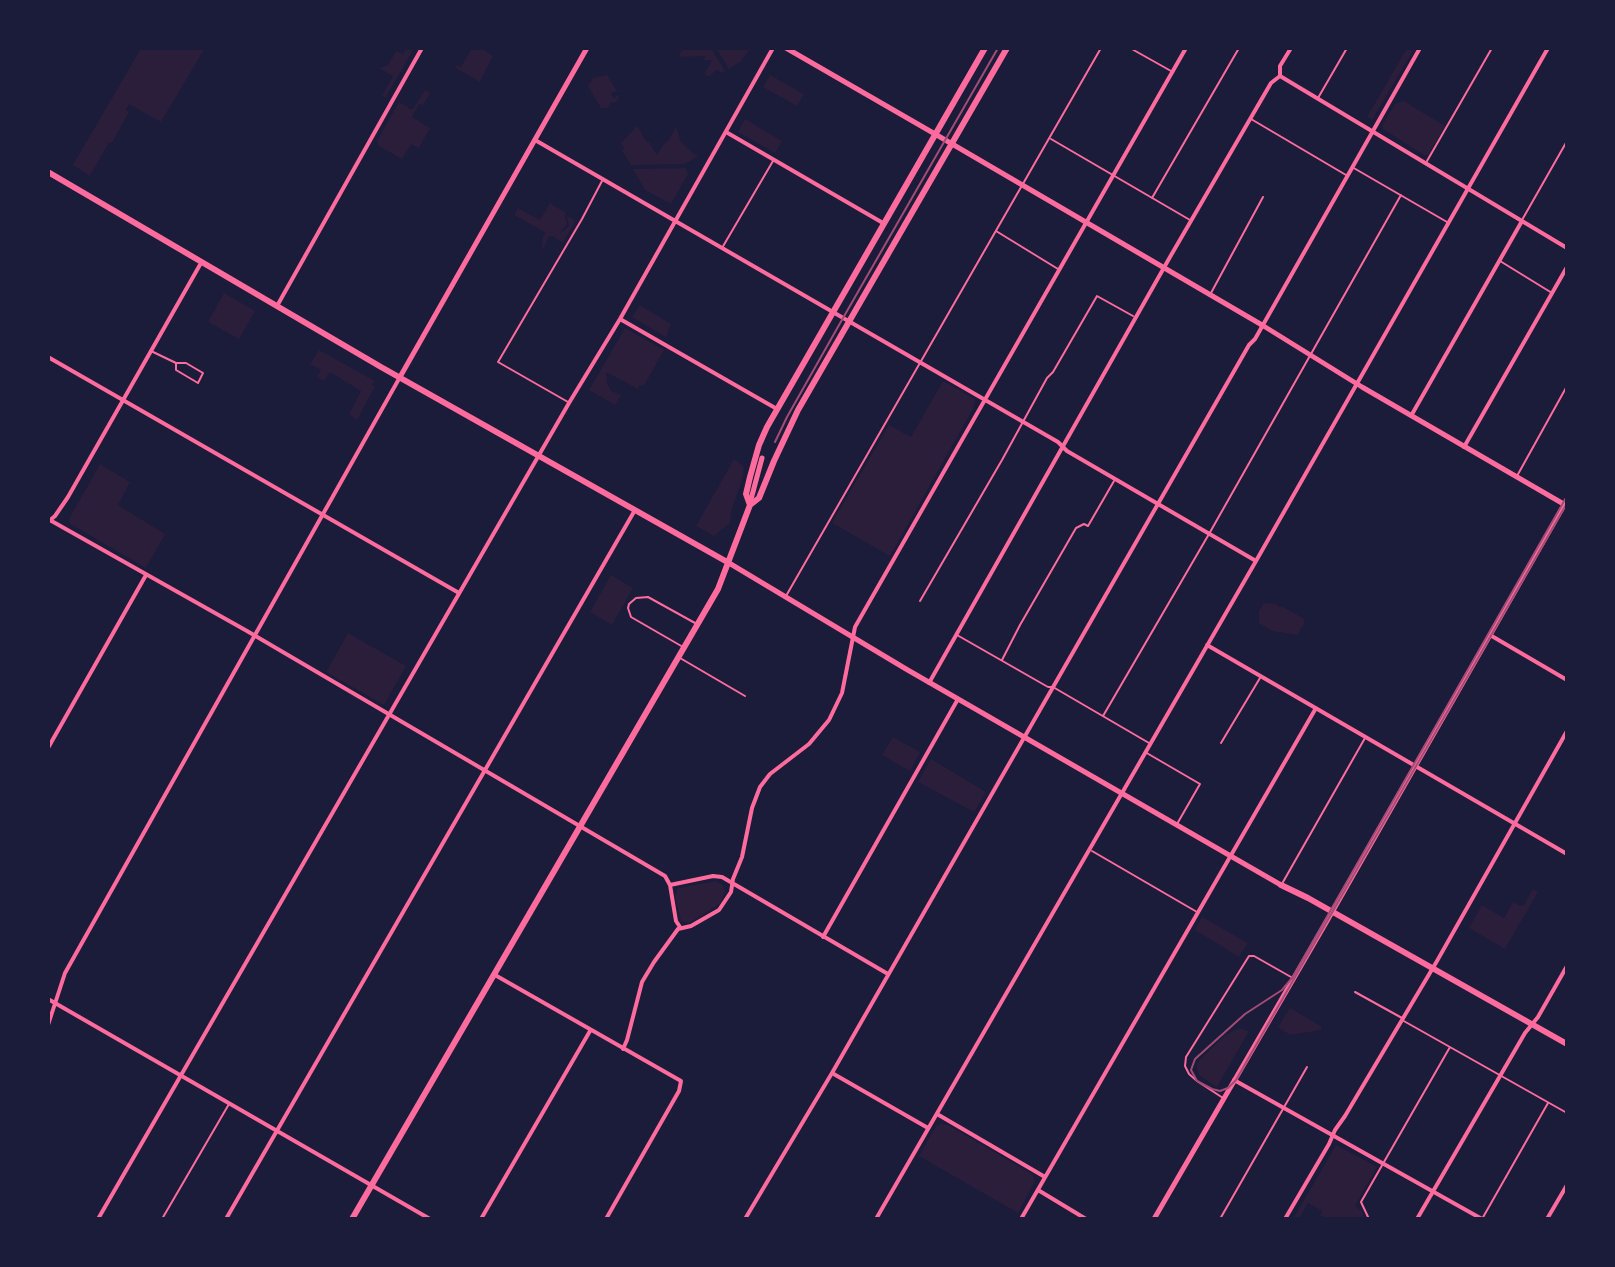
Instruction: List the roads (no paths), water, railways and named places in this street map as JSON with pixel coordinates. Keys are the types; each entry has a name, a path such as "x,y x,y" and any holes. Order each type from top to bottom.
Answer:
{"main road":[{"path":"400,377 587,48"},
{"path":"786,48 1165,267 1464,447 1566,503 1154,1219"},
{"path":"750,505 746,494 767,427 985,48"},
{"path":"352,1219 718,589 750,505 759,498 798,410 1007,48"},
{"path":"48,172 201,263 729,563 1024,738 1567,1044"},
{"path":"759,457 774,461"}],"street":[{"path":"277,306 422,48"},
{"path":"98,1219 620,319 773,48"},
{"path":"201,263 68,497 49,521 254,636 665,876 670,885 676,921 685,928 719,910 726,902 742,857 752,808 760,787 770,774 809,744 829,720 842,693 855,627 1186,48"},
{"path":"1280,76 1280,66 1291,48"},
{"path":"745,1219 832,1073 1420,48"},
{"path":"876,1219 1548,48"},
{"path":"1280,76 1567,248"},
{"path":"929,683 1191,221 1271,83 1280,76"},
{"path":"726,132 884,224"},
{"path":"535,140 1023,421 1067,451 1256,561"},
{"path":"1411,416 1522,221"},
{"path":"1464,447 1567,267"},
{"path":"620,319 777,409"},
{"path":"48,357 459,593"},
{"path":"48,1025 65,973 400,377"},
{"path":"226,1219 635,510"},
{"path":"48,748 146,575"},
{"path":"1490,635 1567,680"},
{"path":"1207,645 1567,854"},
{"path":"823,937 958,699"},
{"path":"1021,1219 1316,708"},
{"path":"1285,1219 1567,731"},
{"path":"670,885 722,877 888,974"},
{"path":"623,1049 642,982 680,927"},
{"path":"1417,1219 1567,966"},
{"path":"495,975 679,1079 681,1086 606,1219"},
{"path":"48,999 430,1219"},
{"path":"481,1219 590,1030"},
{"path":"832,1073 928,1128"},
{"path":"1234,1080 1482,1219"},
{"path":"937,1114 1045,1177"},
{"path":"1547,1219 1567,1185"},
{"path":"1038,1190 1086,1219"}],"lane":[{"path":"786,597 1101,48"},
{"path":"1130,48 1172,72"},
{"path":"1152,198 1239,48"},
{"path":"1318,99 1347,48"},
{"path":"1426,163 1492,48"},
{"path":"1251,119 1347,176"},
{"path":"1050,139 1191,221"},
{"path":"1522,221 1567,141"},
{"path":"722,248 773,160"},
{"path":"1352,167 1448,222"},
{"path":"569,403 498,362 603,179"},
{"path":"1103,716 1401,195"},
{"path":"1210,294 1263,197"},
{"path":"996,231 1059,269"},
{"path":"1499,260 1552,293"},
{"path":"920,601 1097,296 1136,317"},
{"path":"150,351 176,363 186,363 203,373 198,383 176,370 176,363"},
{"path":"1517,477 1567,386"},
{"path":"1001,661 1076,528 1084,524 1088,526 1115,479"},
{"path":"684,647 631,617 629,604 636,598 648,597 697,624"},
{"path":"956,634 1150,744"},
{"path":"679,657 745,696"},
{"path":"1221,743 1261,677"},
{"path":"1281,885 1366,737"},
{"path":"1145,752 1200,784 1176,825"},
{"path":"1089,850 1198,913"},
{"path":"1224,1098 1189,1074 1185,1066 1186,1057 1249,956 1294,978"},
{"path":"1355,992 1567,1113"},
{"path":"1369,1219 1361,1202 1450,1047"},
{"path":"1220,1219 1307,1067"},
{"path":"1482,1219 1549,1102"},
{"path":"162,1219 229,1103"}],"tram line":[{"path":"775,442 998,48"},
{"path":"1567,496 1292,978 1282,990 1245,1014 1195,1059 1191,1070 1197,1081 1220,1091 1236,1080 1567,503"}]}
